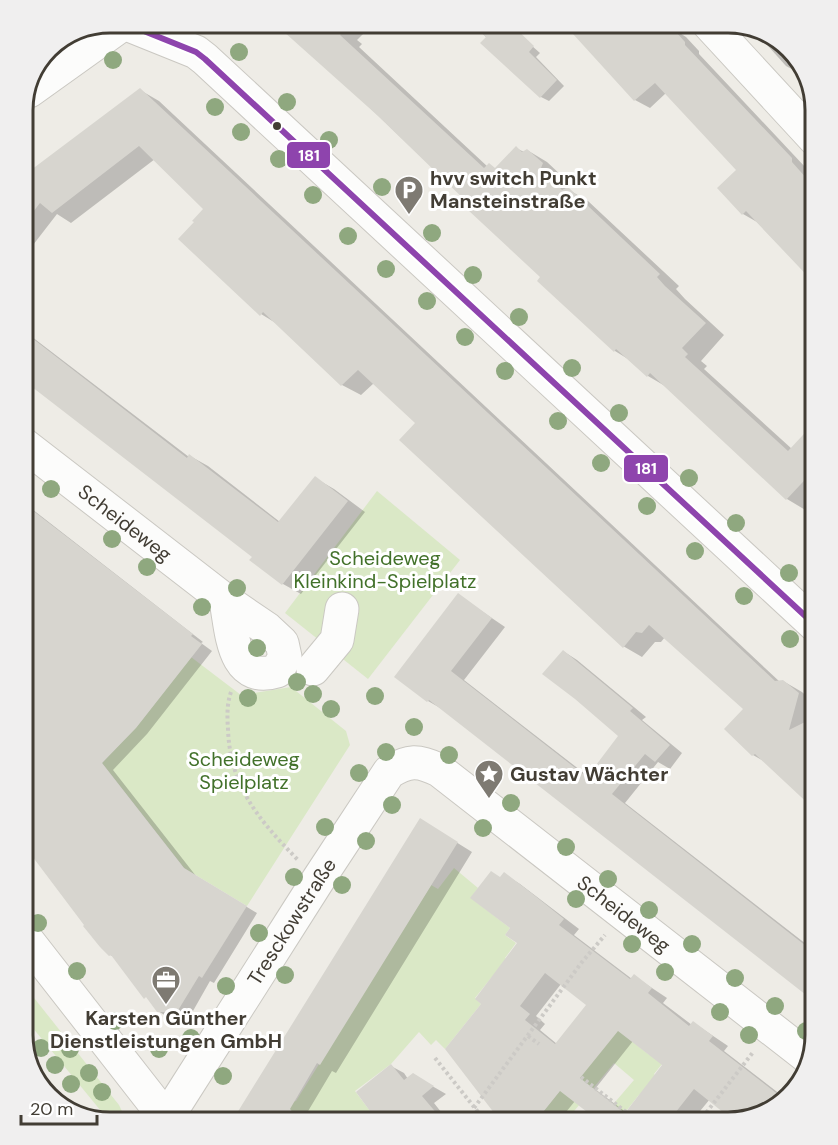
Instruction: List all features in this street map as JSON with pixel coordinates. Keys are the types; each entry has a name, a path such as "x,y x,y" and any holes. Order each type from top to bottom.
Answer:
{"street":[{"path":"38,84 109,33"},
{"path":"150,33 196,52 205,59 805,615"},
{"path":"717,33 805,128"},
{"name":"Scheideweg","path":"33,452 226,601"},
{"path":"313,669 337,640 342,609"},
{"name":"Tresckowstraße","path":"174,1112 318,880 389,772 410,762 423,762 439,770"},
{"name":"Scheideweg","path":"439,770 802,1054"},
{"path":"33,949 161,1112"}],"path":[{"path":"232,688 227,716 228,744 233,769 242,791 259,815 298,860"},
{"path":"474,1108 582,962 610,930"},
{"path":"528,1036 539,1044"},
{"path":"707,1112 758,1046"},
{"path":"435,1058 477,1112"},
{"path":"581,1077 626,1112"}],"green space":[{"name":"Scheideweg Kleinkind-Spielplatz","path":"377,491 460,560 368,679 285,613"},
{"name":"Scheideweg Spielplatz","path":"191,657 241,695 291,687 346,731 350,745 247,906 184,868 102,763 138,725"},
{"path":"454,868 478,888 471,898 510,928 505,935 516,943 505,958 510,962 491,978 475,998 481,1004 445,1049 436,1040 431,1045 419,1032 391,1064 355,1091 371,1112 291,1112 284,1103 296,1101 431,885 438,889"},
{"path":"33,997 122,1112 101,1111 33,1028"},
{"path":"618,1030 648,1054 666,1059 654,1074 658,1078 638,1096 625,1112 607,1112 634,1080 614,1063 573,1112 543,1112 572,1075"}],"building":[{"path":"285,33 342,33 340,35 484,168 489,163 495,168 516,146 522,152 527,149 543,163 541,168 562,190 568,187 660,274 657,277 665,286 706,323 682,348 688,354 685,357 788,451 805,433 805,480 786,500 650,373 647,377 616,349 614,352 537,281 540,277 468,210 471,206 377,115"},
{"path":"481,33 520,33 534,46 529,52 557,80 540,98 480,43 486,37"},
{"path":"572,33 677,33 685,45 792,158 792,162 805,177 805,273 746,211 742,215 717,188 736,170 655,83 634,101"},
{"path":"140,88 775,681 783,680 799,693 789,730 805,722 805,801 755,754 752,756 724,729 743,709 649,625 642,633 636,632 623,648 399,440 415,423 358,370 341,386 263,312 260,316 178,239 203,209 139,146 52,213 40,203 33,212 33,168"},
{"path":"33,339 187,458 189,454 278,522 315,476 348,501 282,585 249,560 252,557 33,388"},
{"path":"33,511 193,634 191,636 202,644 136,728 102,763 184,868 247,906 202,978 199,976 177,1012 157,1012 146,997 144,999 111,955 109,956 100,947 33,857"},
{"path":"458,593 492,618 451,671 587,777 618,736 542,674 563,650 633,708 630,711 670,745 655,762 645,754 612,794 805,945 805,994 429,700 427,702 394,677"},
{"path":"420,818 458,842 320,1065 317,1063 290,1109 293,1112 238,1112"},
{"path":"491,871 500,877 504,872 564,919 559,925 630,979 634,974 652,988 648,993 689,1026 693,1021 713,1036 709,1041 777,1094 757,1106 723,1112 694,1089 676,1112 626,1112 662,1065 618,1031 580,1078 624,1112 587,1112 560,1091 543,1112 493,1112 445,1049 481,1004 475,999 517,943 505,935 510,928 470,898","holes":["545,973 586,1005 555,1044 525,1020 530,1014 520,1006"]},
{"path":"391,1064 404,1080 413,1073 434,1086 422,1096 436,1112 371,1112 356,1092"}],"transit line":[{"name":"181","path":"149,33 196,52 205,59 805,616"}],"place":[{"name":"hvv switch Punkt Mansteinstraße","path":"409,216"},
{"name":"Gustav Wächter","path":"489,800"},
{"name":"Karsten Günther Dienstleistungen GmbH","path":"166,1006"}]}
